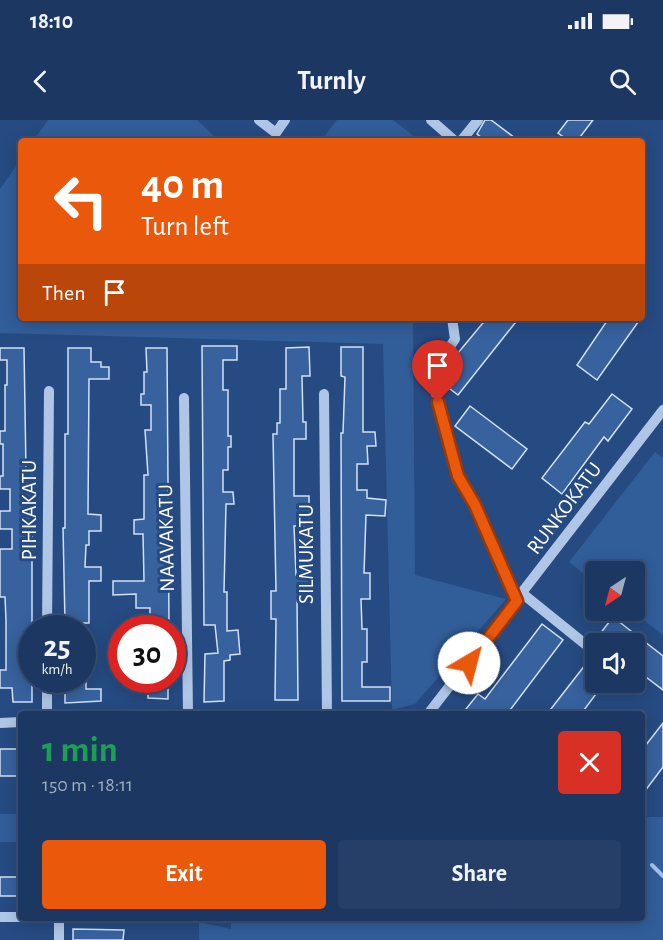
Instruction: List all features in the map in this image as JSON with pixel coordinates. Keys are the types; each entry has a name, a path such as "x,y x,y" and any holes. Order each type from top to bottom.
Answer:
{"street":[{"path":"259,120 276,133 285,120"},
{"path":"431,120 452,138"},
{"path":"463,138 478,120"},
{"path":"452,321 455,339 437,366 433,382 458,476 475,505 520,597 585,644"},
{"name":"PIHKAKATU","path":"47,615 49,391"},
{"name":"SILMUKATU","path":"324,394 327,711"},
{"name":"NAAVAKATU","path":"184,398 188,711"},
{"name":"RUNKOKATU","path":"430,711 663,410"},
{"path":"47,693 47,711"},
{"path":"0,723 18,722"},
{"path":"0,917 18,917"},
{"path":"59,921 59,940"}],"shaded area":[{"path":"48,120 197,120 216,138 35,138"},
{"path":"337,120 393,120 416,138 323,138"},
{"path":"18,163 18,321 413,321 415,575 506,599 415,704 392,710 383,344 0,333 0,189"},
{"path":"655,452 663,458 663,635 645,621 645,561 585,561 585,575 569,562"},
{"path":"0,814 18,814 18,842 0,842"},
{"path":"645,817 663,817 663,940 199,940 199,922 231,929 231,921 645,921"}],"building":[{"path":"485,120 491,120 515,138 482,138 477,134"},
{"path":"568,120 593,120 579,138 565,138 558,133"},
{"path":"485,321 513,321 515,323 458,395 441,382 443,371"},
{"path":"607,321 639,321 597,380 577,365"},
{"path":"202,346 237,346 237,360 223,360 223,390 228,390 228,436 231,436 231,447 228,447 228,470 223,470 223,492 233,492 234,504 226,504 224,592 227,592 227,631 238,630 240,654 230,655 230,660 224,661 224,701 204,702 205,654 218,653 215,625 204,625"},
{"path":"309,347 310,376 302,376 303,422 306,422 306,439 294,439 294,496 309,496 309,526 294,526 296,575 310,576 310,600 297,599 298,700 275,700 276,619 271,619 271,591 276,591 273,434 277,434 277,423 280,423 280,389 286,389 286,348"},
{"path":"341,347 363,347 363,432 375,432 376,446 367,446 368,464 357,464 357,490 367,490 367,498 386,500 385,516 366,515 364,573 370,573 370,599 361,599 362,629 367,629 367,662 362,662 362,687 390,687 390,701 342,701 341,433 343,433 345,377 341,376"},
{"path":"0,348 24,348 26,470 32,470 32,615 18,615 18,693 32,693 32,702 13,702 12,688 0,688 0,670 6,670 6,620 5,597 0,597 0,549 12,549 12,529 0,529 0,511 10,511 10,489 0,489 0,476 3,476 3,444 0,444 0,431 5,431 7,360 0,360"},
{"path":"68,348 91,348 91,362 101,362 101,367 109,367 109,379 89,379 88,514 101,515 101,531 89,531 85,567 101,567 101,581 89,581 89,615 65,615 63,528 65,528 65,434 68,434"},
{"path":"146,348 167,348 169,615 150,615 150,608 136,608 136,594 113,595 113,581 144,581 143,534 134,534 134,520 144,519 144,475 148,475 145,430 151,430 151,405 141,405 141,394 144,394 144,372 147,372"},
{"path":"612,394 632,409 608,441 604,437 562,494 542,478 585,422 589,424"},
{"path":"470,406 527,449 512,469 455,426"},
{"path":"610,621 618,621 634,633 601,633"},
{"path":"542,624 563,640 509,711 464,711 478,694 485,699"},
{"path":"645,642 663,656 663,690 645,676"},
{"path":"585,665 585,693 597,693 583,711 549,711"},
{"path":"96,689 101,689 101,701 65,703 65,693 96,693"},
{"path":"148,693 168,693 168,699 148,698"},
{"path":"663,723 663,767 645,791 645,746"},
{"path":"0,749 18,749 18,776 0,776"},
{"path":"0,877 18,877 18,896 0,896"},
{"path":"73,929 124,930 123,940 73,940"}],"waterway":[{"path":"652,865 663,876"}],"route":[{"path":"438,402 458,476 475,505 503,574 517,601 469,663"}]}
